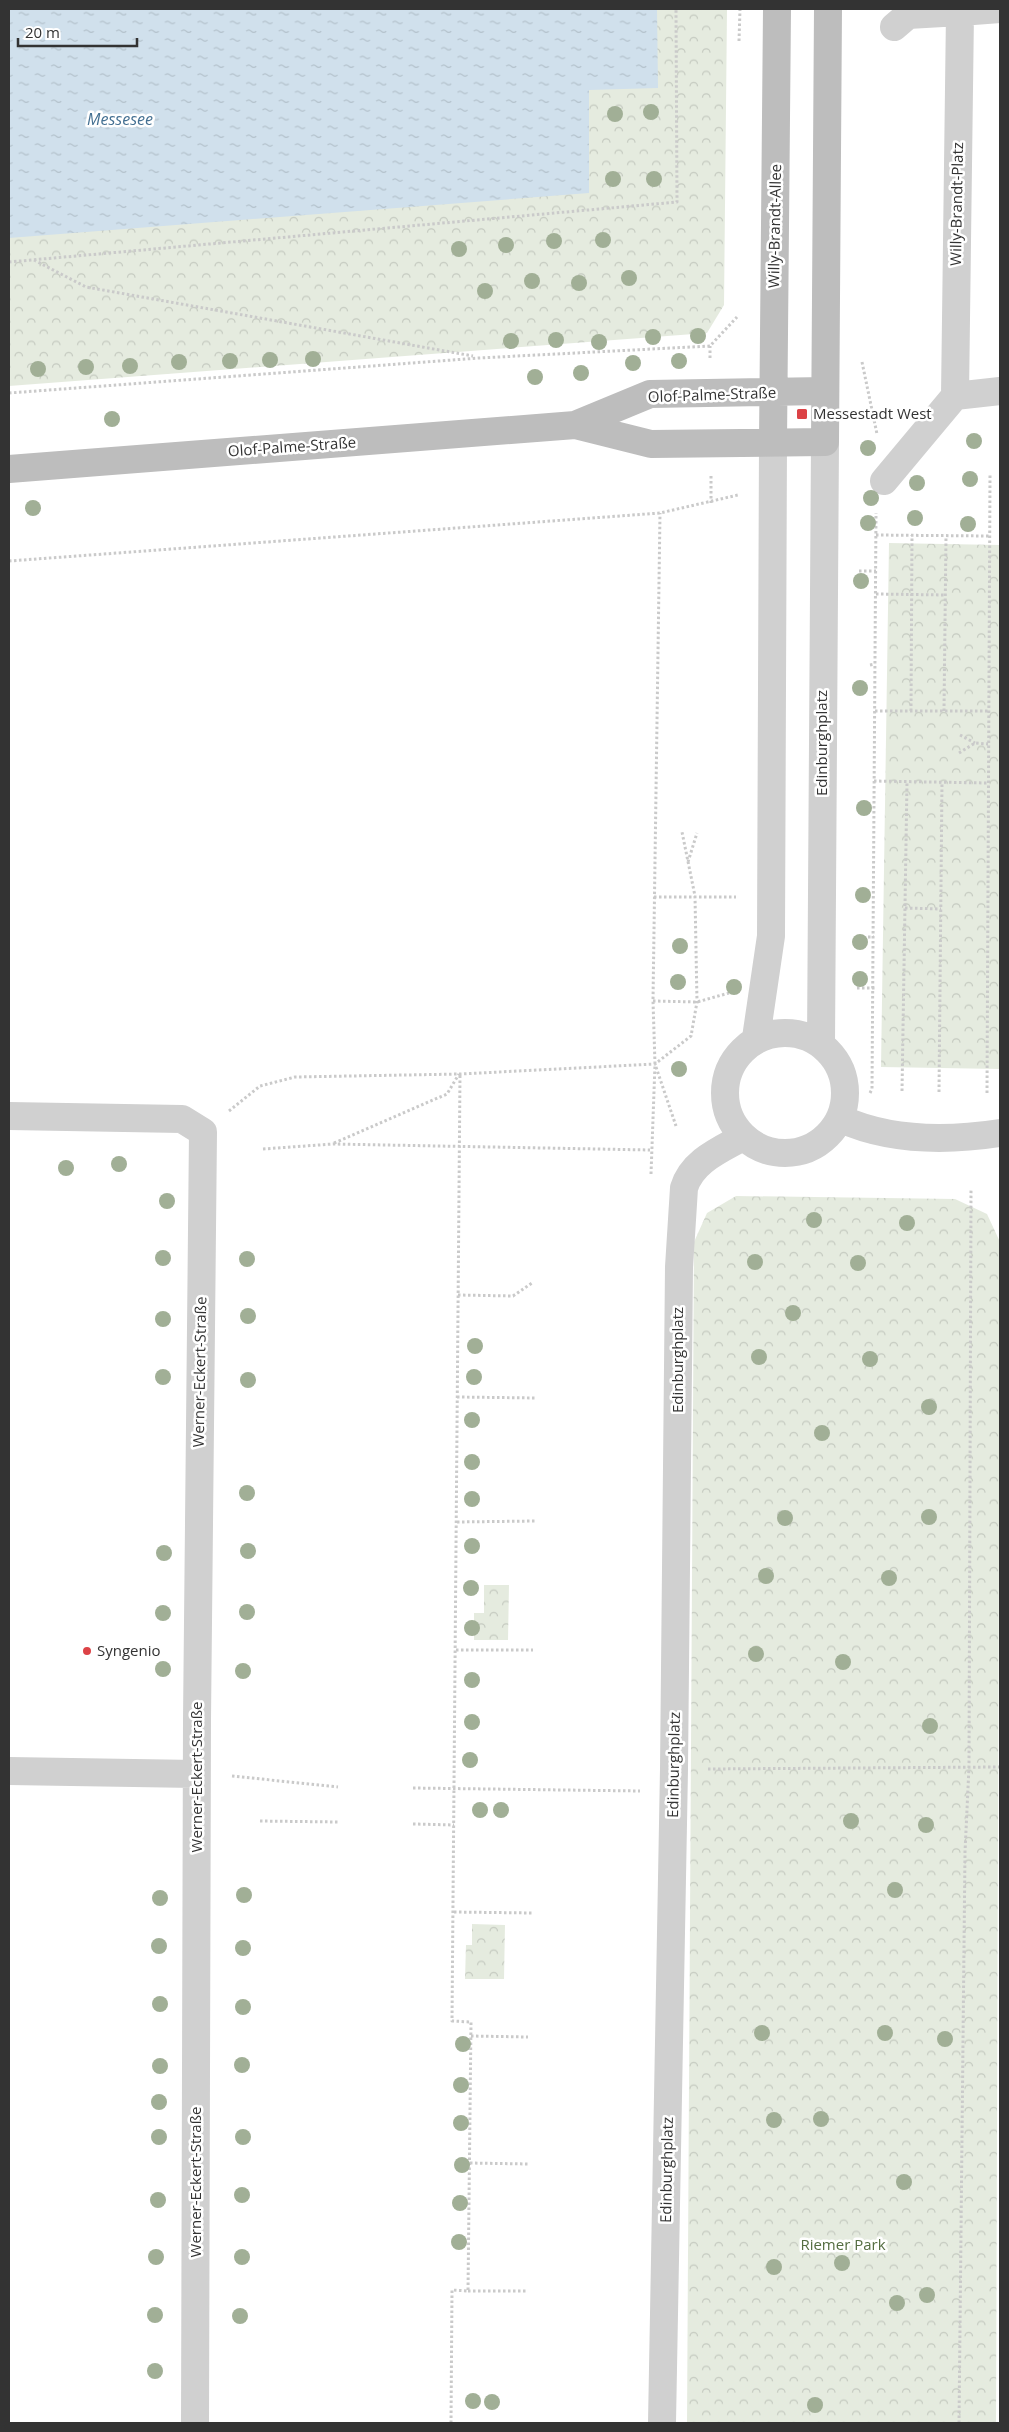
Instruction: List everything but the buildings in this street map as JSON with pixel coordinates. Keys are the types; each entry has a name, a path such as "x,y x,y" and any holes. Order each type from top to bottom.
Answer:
{"main road":[{"name":"Willy-Brandt-Allee","path":"773,442 777,9"},
{"path":"825,442 828,9"},
{"name":"Olof-Palme-Straße","path":"9,469 575,425 650,394 825,391"},
{"name":"Olof-Palme-Straße","path":"575,425 651,444 825,442"}],"street":[{"path":"894,27 908,15 960,10 1000,9"},
{"name":"Willy-Brandt-Platz","path":"955,396 960,10"},
{"path":"884,481 955,396 1000,391"},
{"path":"756,1038 771,936 773,442"},
{"name":"Edinburghplatz","path":"820,1043 825,442"},
{"path":"847,1122 841,1071 834,1058 820,1043 808,1037 790,1033 756,1038 742,1050 731,1065 725,1081 724,1098 727,1114 743,1137 765,1150 790,1153 816,1145 847,1122 900,1136 966,1138 1000,1133"},
{"path":"9,1116 182,1119 203,1132"},
{"name":"Werner-Eckert-Straße","path":"195,2423 196,1774 203,1132"},
{"name":"Edinburghplatz","path":"662,2423 674,1780 679,1267 684,1188 687,1177 700,1162 743,1137"},
{"path":"9,1770 196,1774"}],"path":[{"path":"9,262 677,202 676,9"},
{"path":"739,49 740,9"},
{"path":"34,260 86,287 479,358"},
{"path":"9,393 479,358 710,346 737,318 737,308"},
{"path":"987,1093 990,474"},
{"path":"847,1122 872,1089 876,510"},
{"path":"9,561 660,513 651,1177"},
{"path":"876,535 989,536"},
{"path":"910,711 912,536"},
{"path":"944,711 946,536"},
{"path":"876,594 945,595"},
{"path":"870,664 875,664"},
{"path":"875,711 988,712"},
{"path":"960,735 975,743 988,744"},
{"path":"959,753 975,743"},
{"path":"874,781 988,783"},
{"path":"902,1091 907,782"},
{"path":"939,1092 942,782"},
{"path":"203,1132 260,1086 295,1077 460,1074 654,1064 691,1036 697,1002 695,896 682,832"},
{"path":"688,863 697,833"},
{"path":"654,897 742,897"},
{"path":"905,908 941,909"},
{"path":"868,937 874,937"},
{"path":"654,1064 676,1126"},
{"path":"333,1144 447,1094 460,1074"},
{"path":"460,1074 452,2021 471,2022 468,2290"},
{"path":"263,1148 333,1144 650,1150"},
{"path":"960,2423 965,1852 969,1767 971,1190"},
{"path":"458,1295 513,1296 532,1283"},
{"path":"458,1397 537,1398"},
{"path":"457,1522 535,1521"},
{"path":"456,1650 533,1650"},
{"path":"413,1788 454,1789 1000,1767"},
{"path":"196,1774 260,1777 338,1788"},
{"path":"260,1821 338,1822"},
{"path":"412,1824 454,1825"},
{"path":"454,1912 533,1913"},
{"path":"471,2036 528,2037"},
{"path":"470,2163 529,2164"},
{"path":"451,2423 452,2290 528,2291"}],"green space":[{"path":"9,9 727,9 724,305 707,333 9,386"},
{"path":"889,543 1000,545 1000,1069 881,1067"},
{"name":"Riemer Park","path":"736,1196 955,1199 987,1214 1000,1242 996,2423 687,2423 694,1242 707,1213"},
{"path":"484,1585 509,1585 508,1640 474,1640 474,1613 484,1613"},
{"path":"472,1924 505,1925 504,1979 465,1979 466,1945 472,1945"}],"water":[{"name":"Messesee","path":"9,9 657,9 658,88 589,90 589,193 9,238"}],"place":[{"name":"Messestadt West","path":"802,414"},
{"name":"Syngenio","path":"87,1651"}]}
